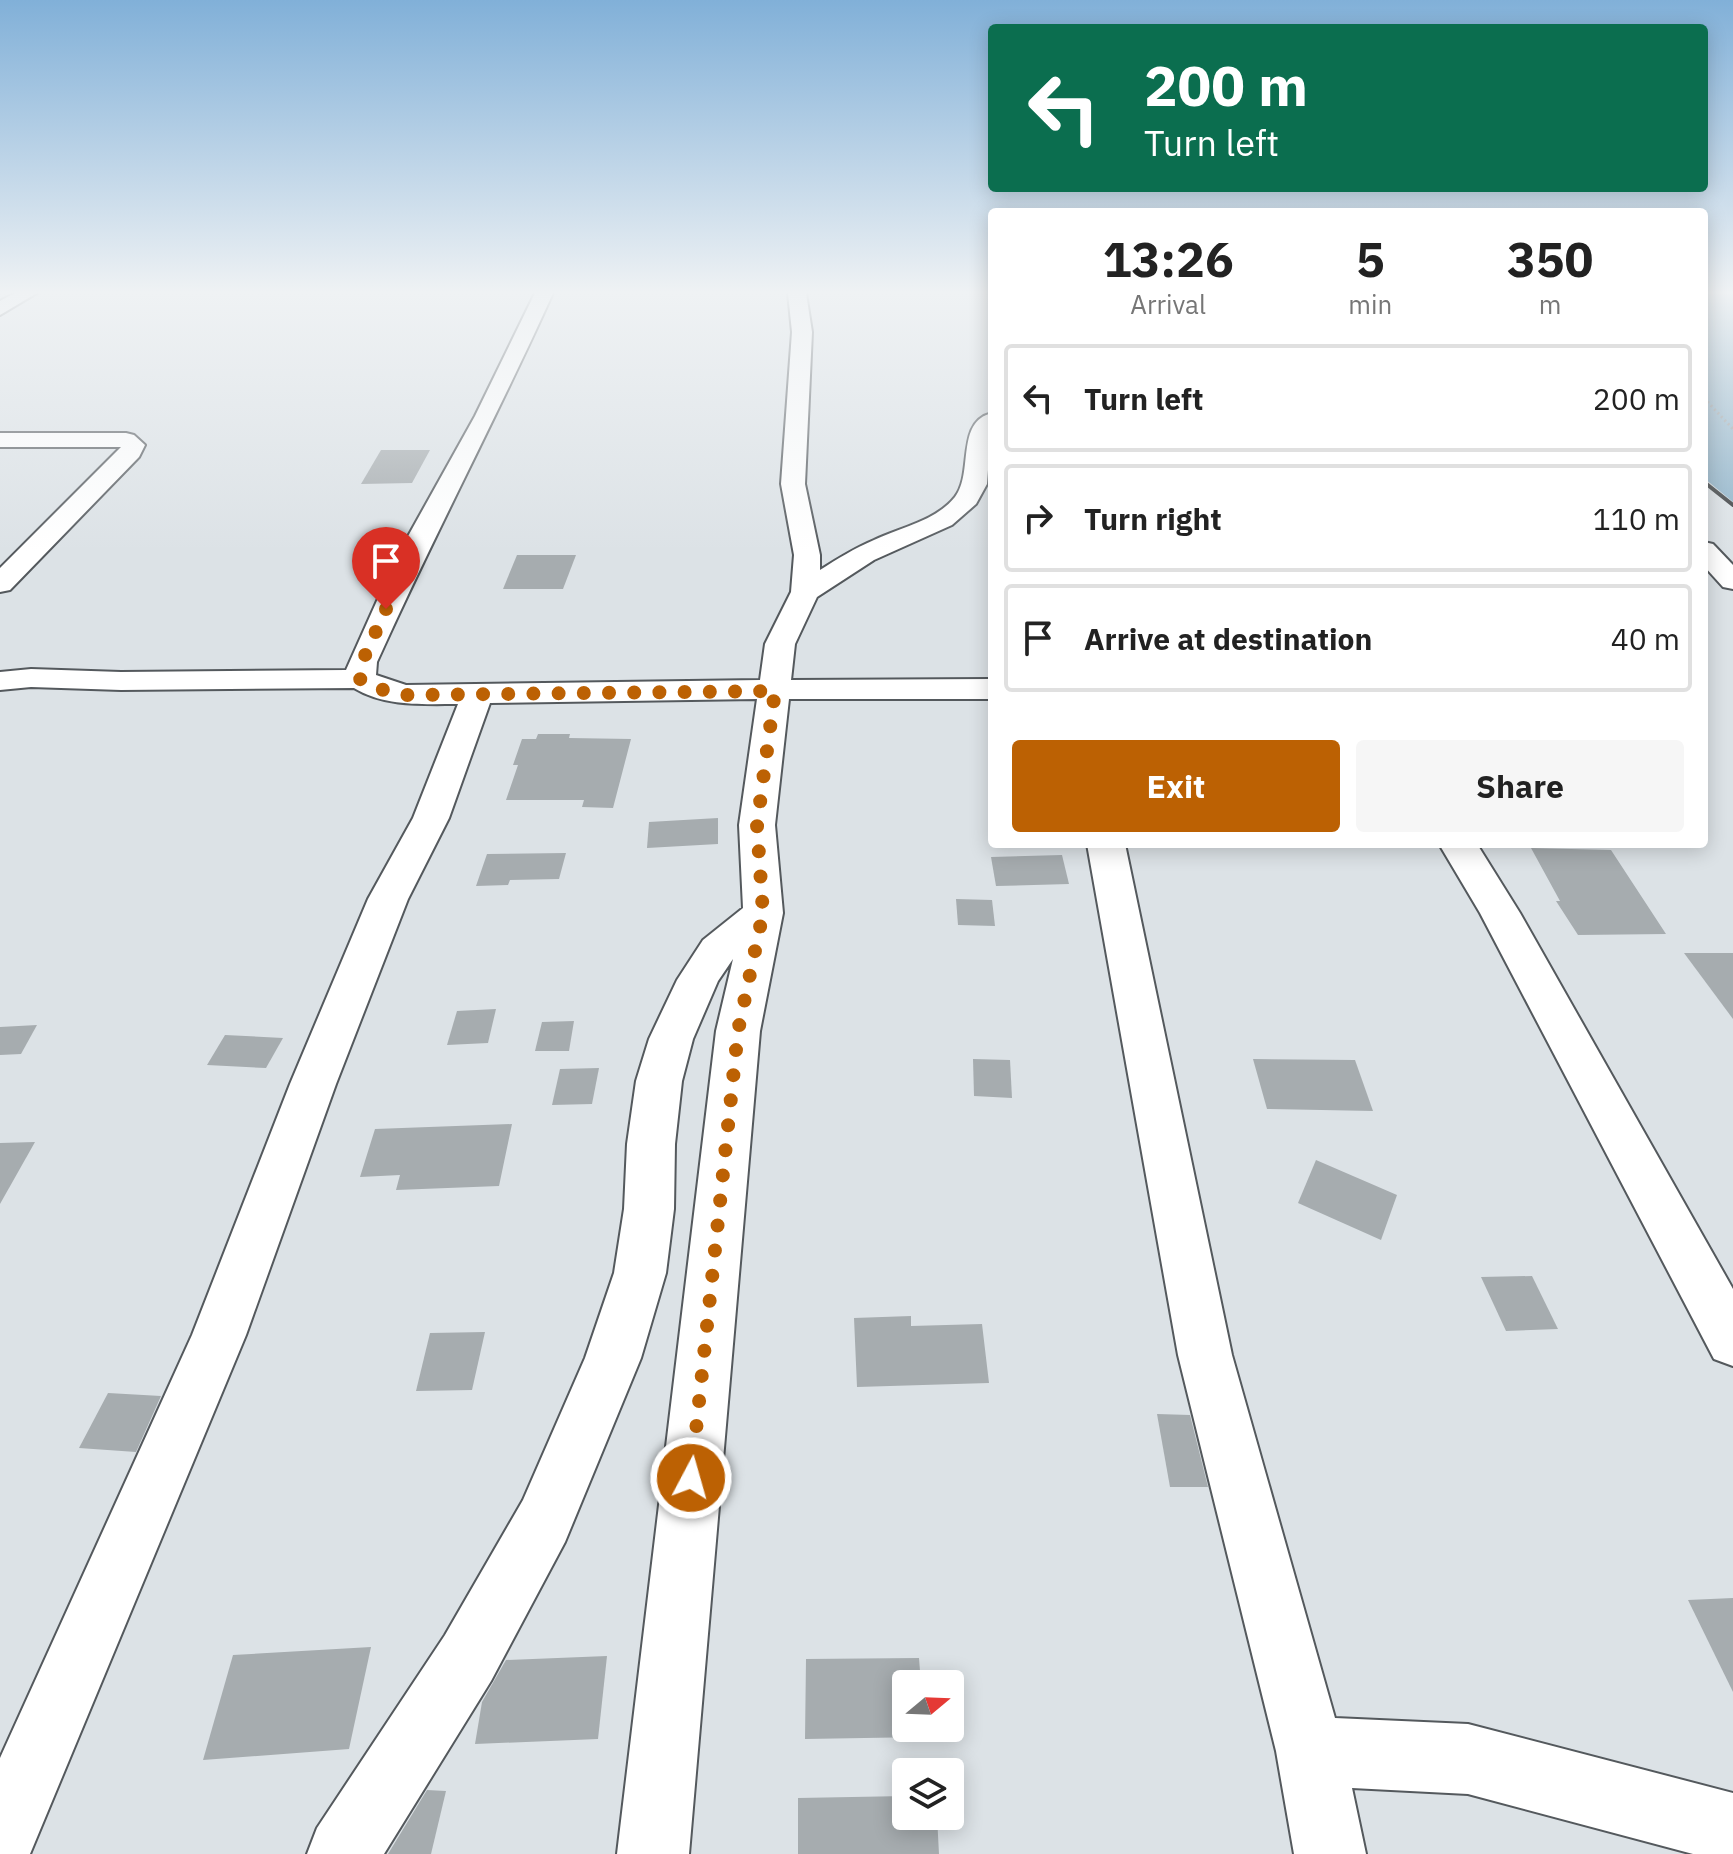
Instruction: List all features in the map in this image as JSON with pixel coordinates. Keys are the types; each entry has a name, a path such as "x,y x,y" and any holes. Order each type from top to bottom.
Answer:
{"street":[{"path":"360,679 362,662 411,556 503,380"},
{"path":"653,1854 738,1031 763,913 757,825 780,644 805,592 807,555 793,484 799,380"},
{"path":"805,592 853,561 950,516 975,486 980,465 978,439 988,425"},
{"path":"0,440 111,439 126,440 133,445 131,452 0,584"},
{"path":"1708,554 1733,581"},
{"path":"0,681 31,678 121,681 360,679 375,688 406,695 477,696 988,689"},
{"path":"0,1840 219,1335 313,1084 388,899 431,818 477,696"},
{"path":"1107,848 1205,1355 1310,1751 1330,1854"},
{"path":"1460,848 1500,913 1733,1341"},
{"path":"343,1854 468,1658 544,1521 613,1358 640,1273 649,1209 651,1144 659,1081 671,1039 698,980 717,950 763,913"},
{"path":"1310,1751 1468,1759 1733,1829"}],"path":[{"path":"1708,402 1733,429"}],"shaded area":[{"path":"1708,380 1733,380 1733,502 1708,481"}],"building":[{"path":"381,450 430,450 412,483 361,484"},
{"path":"517,555 576,555 563,589 503,589"},
{"path":"538,734 631,739 613,808 582,807 584,800 506,800 518,765 513,765 522,739 536,739"},
{"path":"718,818 718,844 647,848 649,822"},
{"path":"1531,848 1611,850 1666,934 1578,935 1556,901 1560,901"},
{"path":"566,853 559,879 510,880 508,885 476,886 487,854"},
{"path":"1062,855 1069,884 996,886 991,857"},
{"path":"956,899 992,900 995,926 958,925"},
{"path":"1684,953 1733,953 1733,1019"},
{"path":"496,1009 488,1043 447,1045 457,1011"},
{"path":"574,1021 569,1051 535,1051 542,1022"},
{"path":"37,1025 21,1054 0,1055 0,1027"},
{"path":"225,1035 283,1038 266,1068 207,1065"},
{"path":"973,1059 1010,1060 1012,1098 974,1096"},
{"path":"1253,1059 1355,1060 1373,1111 1267,1109"},
{"path":"599,1068 592,1104 552,1105 560,1069"},
{"path":"512,1124 499,1186 396,1190 400,1175 360,1177 375,1129"},
{"path":"35,1142 0,1204 0,1143"},
{"path":"1316,1160 1397,1195 1381,1240 1298,1203"},
{"path":"1532,1276 1558,1329 1506,1331 1481,1277"},
{"path":"911,1316 911,1326 982,1324 989,1383 857,1387 854,1318"},
{"path":"485,1332 472,1390 416,1391 430,1333"},
{"path":"108,1393 161,1396 136,1452 79,1448"},
{"path":"1157,1414 1190,1415 1208,1487 1170,1487"},
{"path":"1733,1598 1733,1692 1688,1600"},
{"path":"371,1647 349,1749 203,1760 233,1655"},
{"path":"607,1656 598,1739 475,1744 482,1702 506,1660"},
{"path":"919,1658 920,1670 892,1670 892,1738 805,1739 806,1659"},
{"path":"427,1790 446,1791 431,1854 388,1854"},
{"path":"892,1796 892,1830 938,1830 939,1854 798,1854 798,1798"}],"railway":[{"path":"1708,485 1733,505"}],"route":[{"path":"386,609 362,662 360,679 375,688 406,695 775,691 757,825 763,913 738,1031 691,1478"}]}
